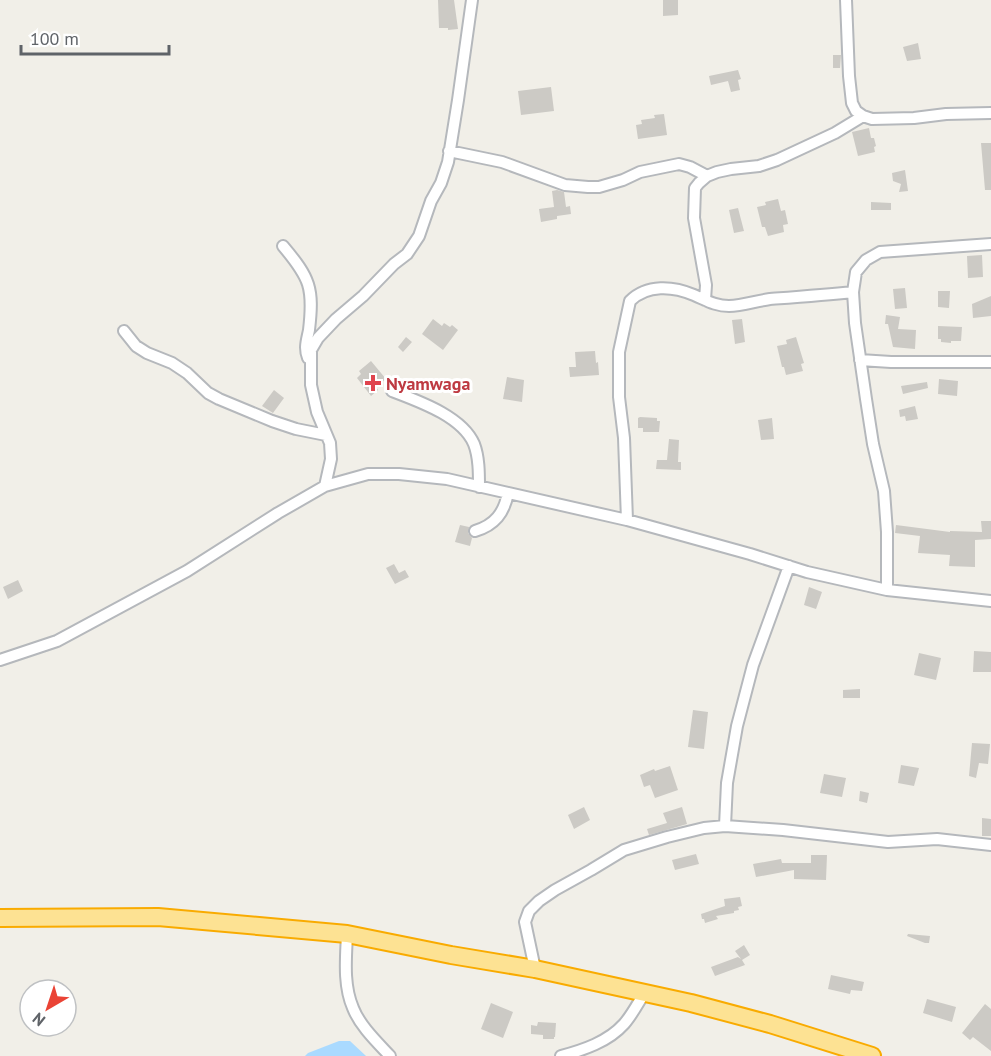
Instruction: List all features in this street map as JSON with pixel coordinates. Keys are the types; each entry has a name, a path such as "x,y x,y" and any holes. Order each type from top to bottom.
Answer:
{"highway":[{"path":"0,918 158,917 347,934 535,969 645,993 770,1024 872,1056"}],"street":[{"path":"325,486 331,459 330,443 317,412 311,385 311,350 324,331 413,246 419,236 431,201 441,183 449,151 472,0"},
{"path":"846,0 850,91 856,111 872,119 991,113"},
{"path":"705,300 706,285 694,218 695,188 707,176 730,169 759,166 777,160 835,133 863,116"},
{"path":"449,151 502,162 565,185 599,187 640,172 679,164 707,176"},
{"path":"887,590 884,491 873,444 855,322 853,292 856,272 866,260 880,252 991,244"},
{"path":"283,246 300,266 310,290 306,352 311,364"},
{"path":"627,520 624,438 619,397 619,352 630,301 641,292 657,288 674,289 693,294 714,304 730,306 853,292"},
{"path":"124,331 136,346 172,363 213,396 272,421 326,435"},
{"path":"860,360 991,362"},
{"path":"392,391 430,406 449,417 465,432 475,451 479,487"},
{"path":"0,660 57,641 187,571 325,486 368,474 399,474 447,479 627,520 707,541 807,572 887,590 991,601"},
{"path":"475,531 494,523 503,508 508,493"},
{"path":"725,826 727,783 737,726 753,666 789,566"},
{"path":"535,969 525,922 529,911 555,890 624,850 666,837 704,828 725,826 888,842 937,839 991,845"},
{"path":"347,934 346,980 353,1009 390,1056"},
{"path":"561,1056 581,1053 610,1037 624,1024 645,993"}],"water":[{"path":"339,1041 350,1041 366,1056 305,1056 308,1053"}],"building":[{"path":"438,0 454,0 458,29 439,28"},
{"path":"663,0 678,0 678,15 663,16"},
{"path":"918,43 921,59 907,61 903,47"},
{"path":"833,55 841,55 840,68 833,68"},
{"path":"738,70 741,79 738,80 740,90 731,92 728,81 711,85 709,76"},
{"path":"551,87 554,111 521,115 518,91"},
{"path":"664,114 667,135 638,139 636,125 642,124 641,120"},
{"path":"869,128 876,146 874,147 875,152 858,156 852,132"},
{"path":"981,143 991,143 991,190 985,190"},
{"path":"905,170 908,191 899,192 901,184 893,181 892,173"},
{"path":"552,191 564,192 566,207 570,206 571,214 541,222 539,209 554,207"},
{"path":"778,199 781,211 785,210 788,224 783,225 784,232 768,236 765,227 762,227 757,207 766,205 765,202"},
{"path":"871,202 891,203 891,210 871,210"},
{"path":"738,208 744,231 734,233 729,210"},
{"path":"982,255 983,277 968,278 967,256"},
{"path":"905,288 907,308 895,309 893,289"},
{"path":"938,291 950,291 949,308 938,307"},
{"path":"991,296 991,316 973,318 972,304"},
{"path":"886,315 900,317 898,329 916,330 915,349 893,347 888,324 885,324"},
{"path":"433,319 442,326 444,323 450,327 452,325 458,330 443,350 422,334"},
{"path":"742,319 745,342 735,344 732,320"},
{"path":"938,326 962,327 961,341 941,342 941,339 938,339"},
{"path":"406,337 412,342 403,352 398,347"},
{"path":"796,337 804,363 801,364 803,371 786,375 777,346 787,344 786,340"},
{"path":"595,351 599,375 570,377 569,367 576,367 575,352"},
{"path":"371,361 386,379 376,387 378,390 371,396 357,378 361,374 359,371"},
{"path":"507,377 524,380 522,402 503,399"},
{"path":"939,379 958,381 957,396 938,394"},
{"path":"927,382 928,388 903,394 901,386"},
{"path":"274,390 284,398 273,413 262,406"},
{"path":"915,406 918,419 906,421 905,416 900,417 899,410"},
{"path":"640,417 657,418 657,421 660,421 659,432 643,432 643,428 638,428"},
{"path":"772,418 774,439 761,440 758,420"},
{"path":"669,439 679,440 678,462 681,462 681,470 656,469 657,460 667,460"},
{"path":"981,521 991,521 991,539 975,540 975,567 949,566 950,555 918,553 920,536 895,533 896,525 950,532 982,532"},
{"path":"460,525 469,527 468,533 472,538 470,546 455,542"},
{"path":"394,564 399,573 405,570 409,577 395,584 386,568"},
{"path":"18,580 23,591 8,599 3,587"},
{"path":"809,587 822,592 816,609 804,605"},
{"path":"974,651 991,652 991,672 973,672"},
{"path":"919,653 941,658 936,680 914,675"},
{"path":"860,689 860,698 843,698 843,690"},
{"path":"693,710 708,712 704,749 688,747"},
{"path":"972,743 990,744 988,764 979,763 976,778 969,776"},
{"path":"901,765 919,768 914,786 898,783"},
{"path":"670,766 678,790 655,798 650,785 644,787 640,775"},
{"path":"824,774 846,778 842,797 820,793"},
{"path":"860,791 869,793 867,803 859,801"},
{"path":"584,807 590,820 574,829 568,815"},
{"path":"682,807 687,824 649,835 647,829 667,823 663,813"},
{"path":"982,818 991,819 991,836 982,836"},
{"path":"696,854 699,864 675,870 672,860"},
{"path":"811,855 827,855 826,880 794,879 794,870 756,877 753,864 781,859 782,863 811,863"},
{"path":"740,897 742,906 738,907 739,910 734,913 716,916 718,919 705,923 702,919 701,914 725,906 724,899"},
{"path":"908,934 930,936 929,943 907,936"},
{"path":"744,945 750,955 742,960 745,965 715,976 711,967 738,957 741,959 735,951"},
{"path":"831,975 864,982 862,991 851,990 850,994 828,989"},
{"path":"927,999 956,1007 952,1022 923,1013"},
{"path":"491,1003 513,1012 503,1038 481,1029"},
{"path":"985,1004 991,1009 991,1051 973,1037 970,1040 962,1033"},
{"path":"538,1022 556,1023 554,1039 543,1039 543,1035 531,1034 531,1025 537,1026"}],"place":[{"name":"Nyamwaga","path":"373,383"}]}
